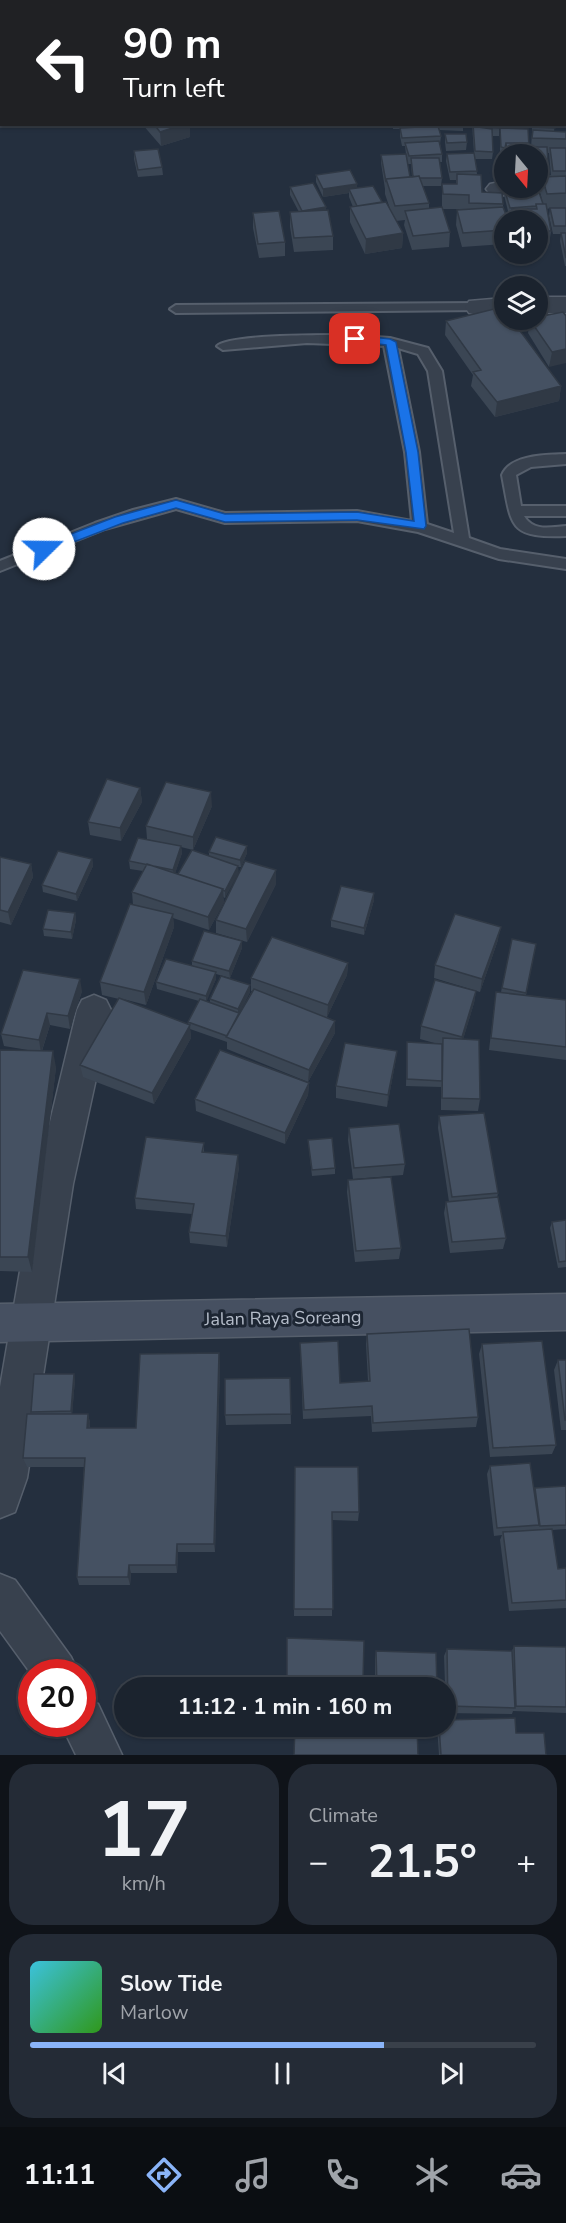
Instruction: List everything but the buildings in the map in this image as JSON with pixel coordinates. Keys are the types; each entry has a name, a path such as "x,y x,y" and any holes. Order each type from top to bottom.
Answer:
{"main road":[{"name":"Jalan Raya Soreang","path":"15,1322 566,1312"}],"street":[{"path":"548,184 566,183"},
{"path":"548,305 566,305"},
{"path":"478,307 494,306"},
{"path":"0,1497 6,1478 15,1322 94,1010"},
{"path":"0,1595 47,1659"},
{"path":"91,1737 100,1755"}],"lane":[{"path":"176,309 478,307"},
{"path":"223,346 277,339 327,338 390,342 423,351 435,370 462,541"},
{"path":"390,342 412,452 420,526"},
{"path":"566,459 529,462 510,470 518,519 532,531 566,531"},
{"path":"1,566 100,526 138,513 176,504 225,518 357,516 420,526 499,554 566,564"},
{"path":"516,511 566,511"}],"route":[{"path":"44,549 138,513 176,504 225,518 357,516 420,526 412,452 390,342 355,339"}]}
